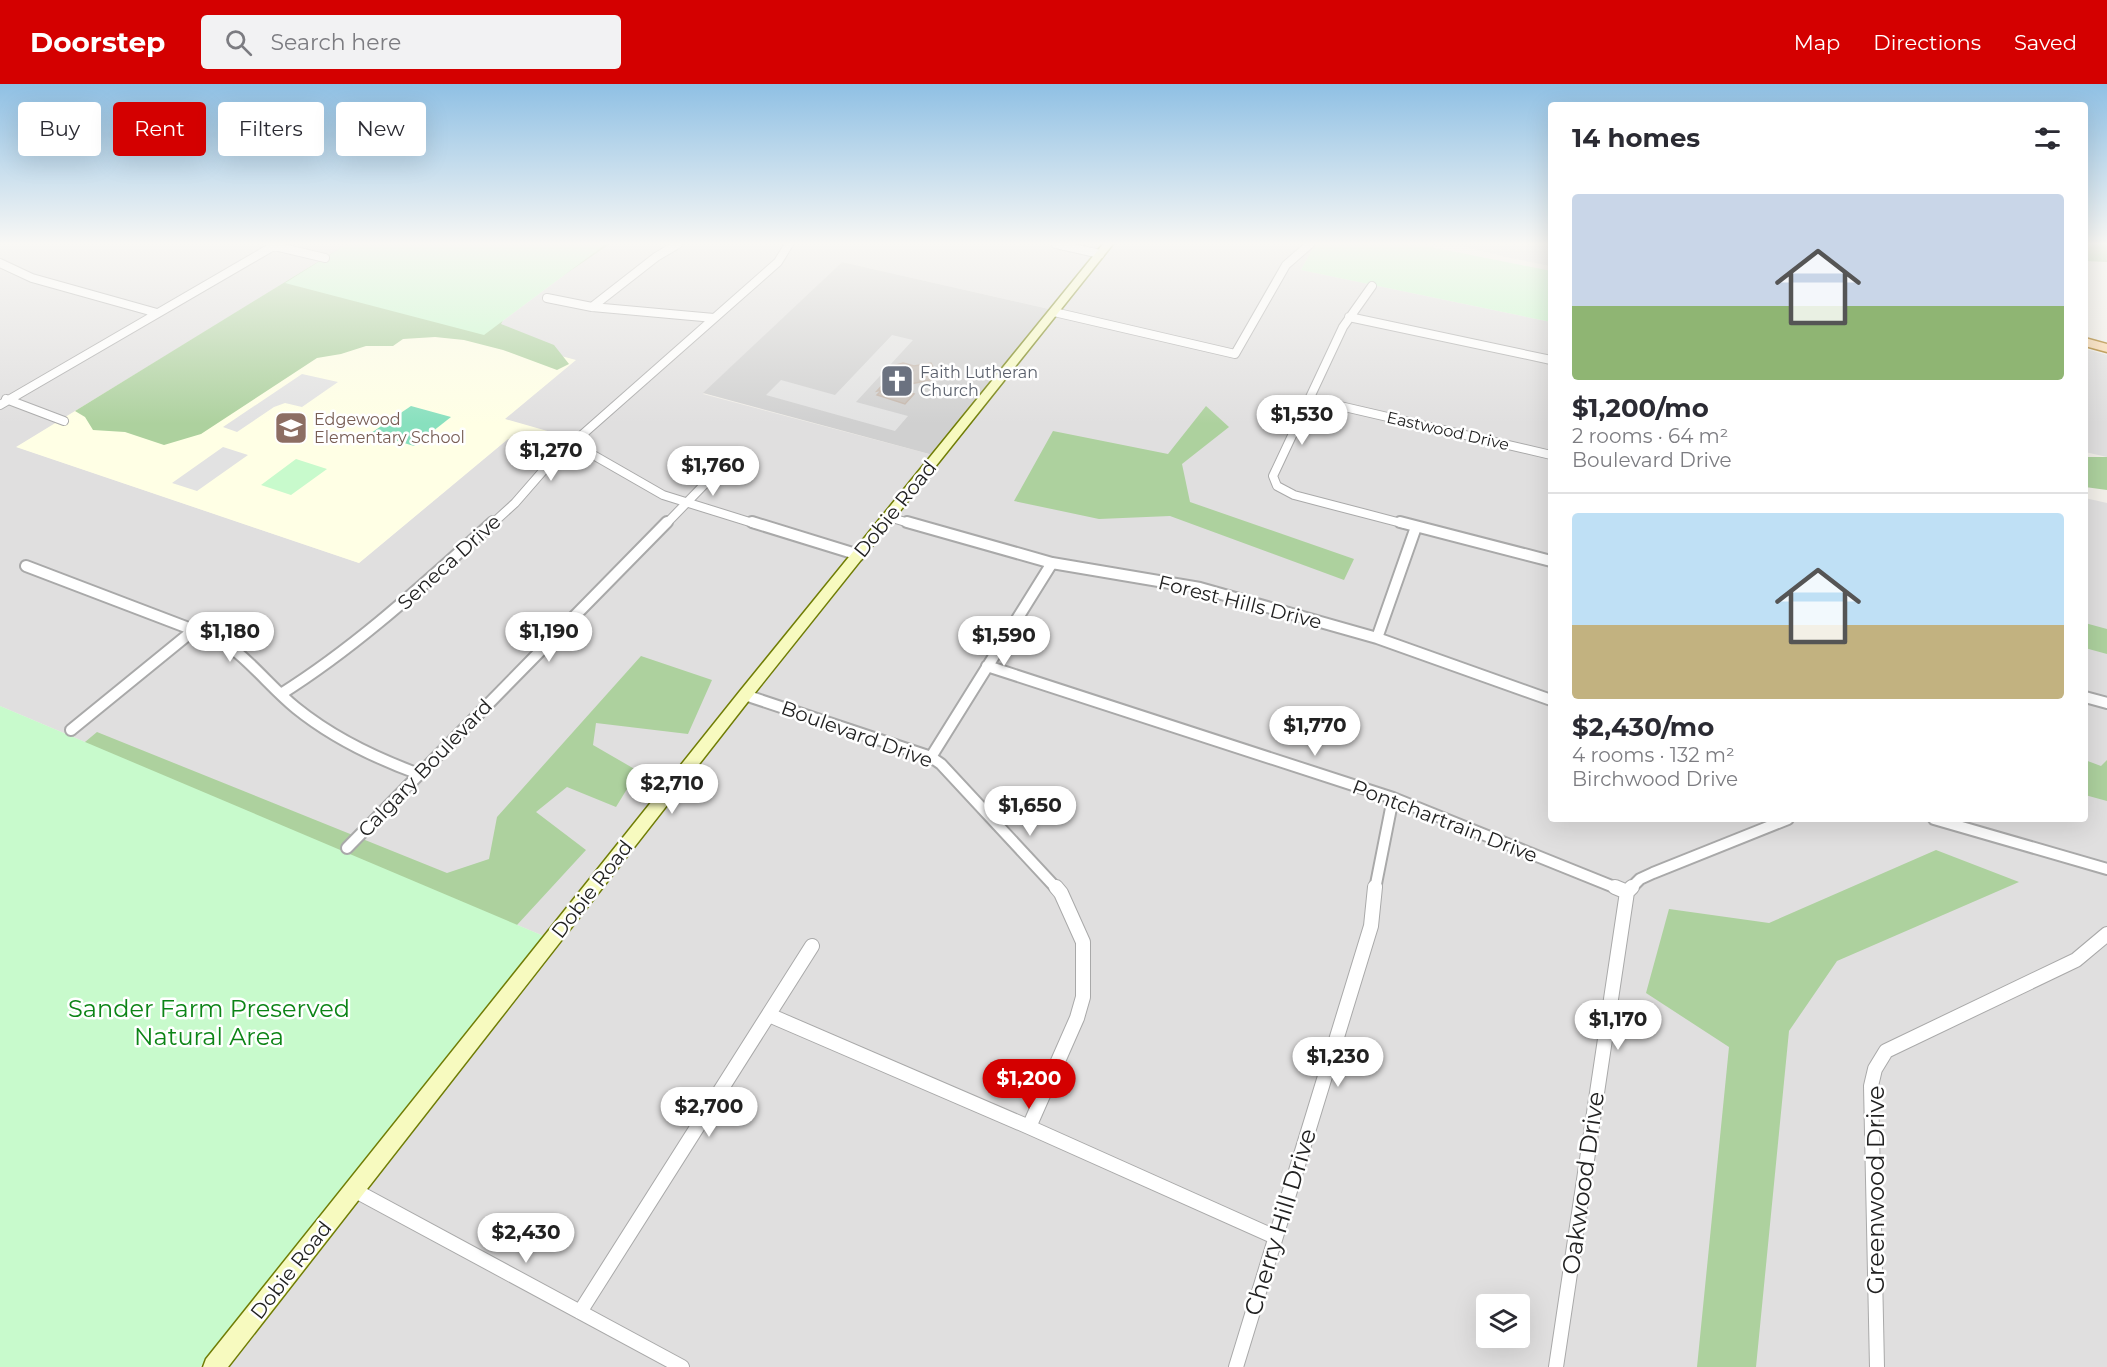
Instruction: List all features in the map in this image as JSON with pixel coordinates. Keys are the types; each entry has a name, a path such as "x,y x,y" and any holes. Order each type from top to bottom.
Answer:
{"main road":[{"path":"2088,343 2107,348"}],"street":[{"path":"124,304 157,313"},
{"path":"3,401 173,304"},
{"path":"577,304 714,318"},
{"path":"592,307 596,304"},
{"name":"Seneca Drive","path":"281,694 359,641 515,503 549,464 730,304"},
{"name":"Dobie Road","path":"214,1367 745,695 1060,304"},
{"path":"1054,312 1234,354 1264,304"},
{"path":"1359,304 1349,317 1273,476 1277,487 1294,495 1548,560"},
{"path":"1349,317 1548,359"},
{"name":"Eastwood Drive","path":"1310,399 1548,454"},
{"path":"3,401 64,421"},
{"path":"569,446 600,457 641,485 686,503 859,555"},
{"name":"Calgary Boulevard","path":"347,848 730,458"},
{"name":"Forest Hills Drive","path":"889,517 1052,563 1200,588 1377,638 1548,699"},
{"path":"1377,638 1416,527"},
{"path":"931,757 1052,563"},
{"path":"26,566 220,640 241,653 281,694 309,718 341,739 378,758 419,774"},
{"path":"71,730 195,629"},
{"name":"Pontchartrain Drive","path":"987,666 1394,798 1627,892"},
{"name":"Boulevard Drive","path":"745,695 931,757 956,779 1061,893 1083,942 1083,997 1077,1018 1029,1127"},
{"path":"2088,698 2107,703"},
{"name":"Cherry Hill Drive","path":"1236,1367 1371,926 1376,883 1394,798"},
{"path":"1627,892 1640,879 1653,873 1780,822"},
{"path":"1944,822 2107,869"},
{"name":"Oakwood Drive","path":"1556,1367 1627,892"},
{"name":"Greenwood Drive","path":"1877,1367 1871,1086 1875,1069 1886,1051 2076,960 2107,934"},
{"path":"580,1312 812,946"},
{"path":"769,1015 1029,1127 1275,1237"},
{"path":"354,1190 682,1367"}],"shaded area":[{"path":"0,304 250,304 17,447 359,563 508,439 549,451 565,437 504,419 575,360 484,335 526,304 798,304 703,394 933,455 546,937 0,706"},
{"name":"Edgewood Elementary School","path":"251,304 364,304 576,360 505,419 565,436 549,451 508,439 359,563 16,447"},
{"path":"798,304 1026,304 1049,309 933,455 703,393"},
{"path":"1026,304 1053,304 1049,309"},
{"path":"1064,304 1464,304 1548,321 1548,822 2088,822 2088,499 2107,503 2107,1367 226,1367 766,677"},
{"path":"892,335 913,340 856,402 908,416 895,431 766,395 781,380 835,395"},
{"path":"2088,350 2107,355 2107,457 2088,453"},
{"path":"302,374 338,382 302,407 285,403 274,407 237,432 223,427"},
{"path":"223,447 248,455 197,491 172,483"}],"green space":[{"path":"249,304 521,304 506,314 501,324 554,345 569,364 557,370 503,350 464,340 435,337 403,339 393,346 366,346 341,354 317,358 201,434 164,445 125,432 93,430 85,417 75,411"},
{"path":"365,304 526,304 484,335"},
{"path":"1464,304 1548,304 1548,321"},
{"path":"411,406 451,417 414,446 371,433"},
{"path":"1206,406 1229,427 1182,464 1190,502 1354,559 1344,580 1170,516 1099,519 1014,501 1053,431 1168,454"},
{"path":"2088,457 2107,457 2107,490 2088,487"},
{"path":"296,459 327,469 291,495 261,485"},
{"path":"2088,624 2107,629 2107,654 2088,649"},
{"path":"641,656 712,680 688,734 596,723 593,745 638,771 616,807 567,787 536,812 586,850 494,950 49,772 97,732 447,873 489,859 497,817"},
{"name":"Sander Farm Preserved Natural Area","path":"0,706 546,937 200,1367 0,1367"},
{"path":"2107,760 2107,801 2088,796 2088,761 2101,766"},
{"path":"1936,850 2019,882 1837,961 1789,1031 1756,1367 1697,1367 1729,1047 1646,993 1669,909 1769,923"}],"building":[{"name":"Faith Lutheran Church","path":"903,363 914,366 931,363 939,378 892,388 914,394 905,404 877,395 882,390 877,391 896,370 893,366"}],"place":[{"name":"Faith Lutheran Church","path":"897,381"},
{"name":"Edgewood Elementary School","path":"291,428"}]}
